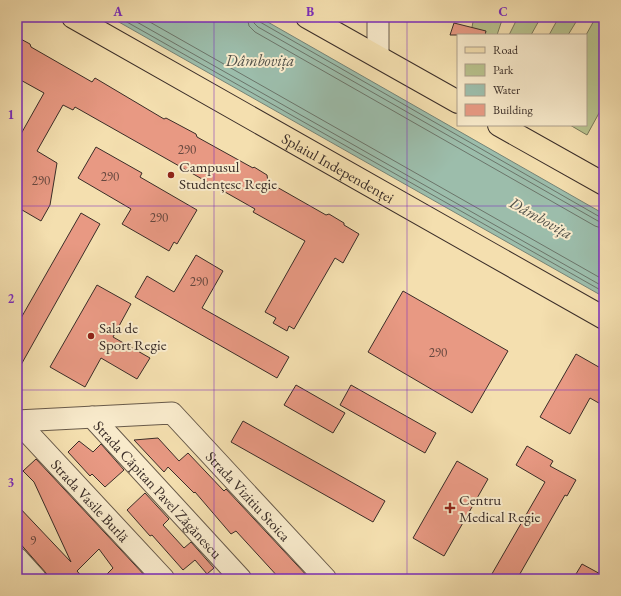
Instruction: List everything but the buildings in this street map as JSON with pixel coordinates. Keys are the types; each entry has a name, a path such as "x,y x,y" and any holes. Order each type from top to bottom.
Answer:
{"main road":[{"name":"Splaiul Independenței","path":"73,17 604,318"},
{"path":"306,17 457,101"},
{"path":"501,126 604,184"}],"street":[{"path":"378,17 378,58"},
{"name":"Strada Vizitiu Stoica","path":"92,417 172,413 326,579"},
{"path":"17,421 92,417"},
{"name":"Strada Căpitan Pavel Zăgănescu","path":"92,417 241,579"},
{"name":"Strada Vasile Burlă","path":"17,421 164,579"},
{"path":"17,558 36,579"}],"green space":[{"path":"474,17 503,17 497,34 480,34 471,32"},
{"path":"518,17 541,17 532,34 510,34"},
{"path":"559,17 579,17 569,34 550,34"},
{"path":"596,17 604,17 604,104 587,135 572,126 587,126 587,34"}],"water":[{"name":"Dâmbovița","path":"110,17 259,17 604,214 604,297"}],"place":[{"name":"Campusul Studențesc Regie","path":"171,175"},
{"name":"Sala de Sport Regie","path":"91,336"},
{"name":"Centru Medical Regie","path":"450,508"}]}
